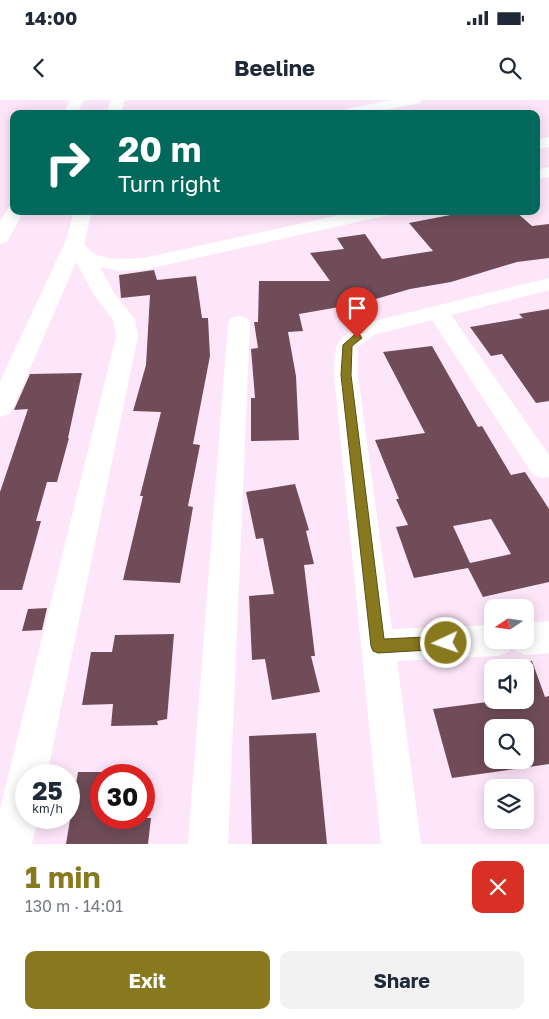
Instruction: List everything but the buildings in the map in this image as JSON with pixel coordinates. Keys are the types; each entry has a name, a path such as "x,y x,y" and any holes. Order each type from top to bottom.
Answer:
{"street":[{"path":"359,110 389,102 414,100"},
{"path":"0,238 13,215"},
{"path":"0,408 79,248 83,215"},
{"path":"79,248 118,266 143,264 366,215"},
{"path":"30,764 127,336 124,319 105,295 79,248"},
{"path":"401,844 346,375 348,345 366,330 549,284"},
{"path":"437,311 543,468"},
{"path":"208,844 239,323"},
{"path":"534,638 549,637"},
{"path":"378,646 484,641"},
{"path":"12,844 15,829"}],"route":[{"path":"357,338 348,345 346,375 378,646 446,643"}]}
